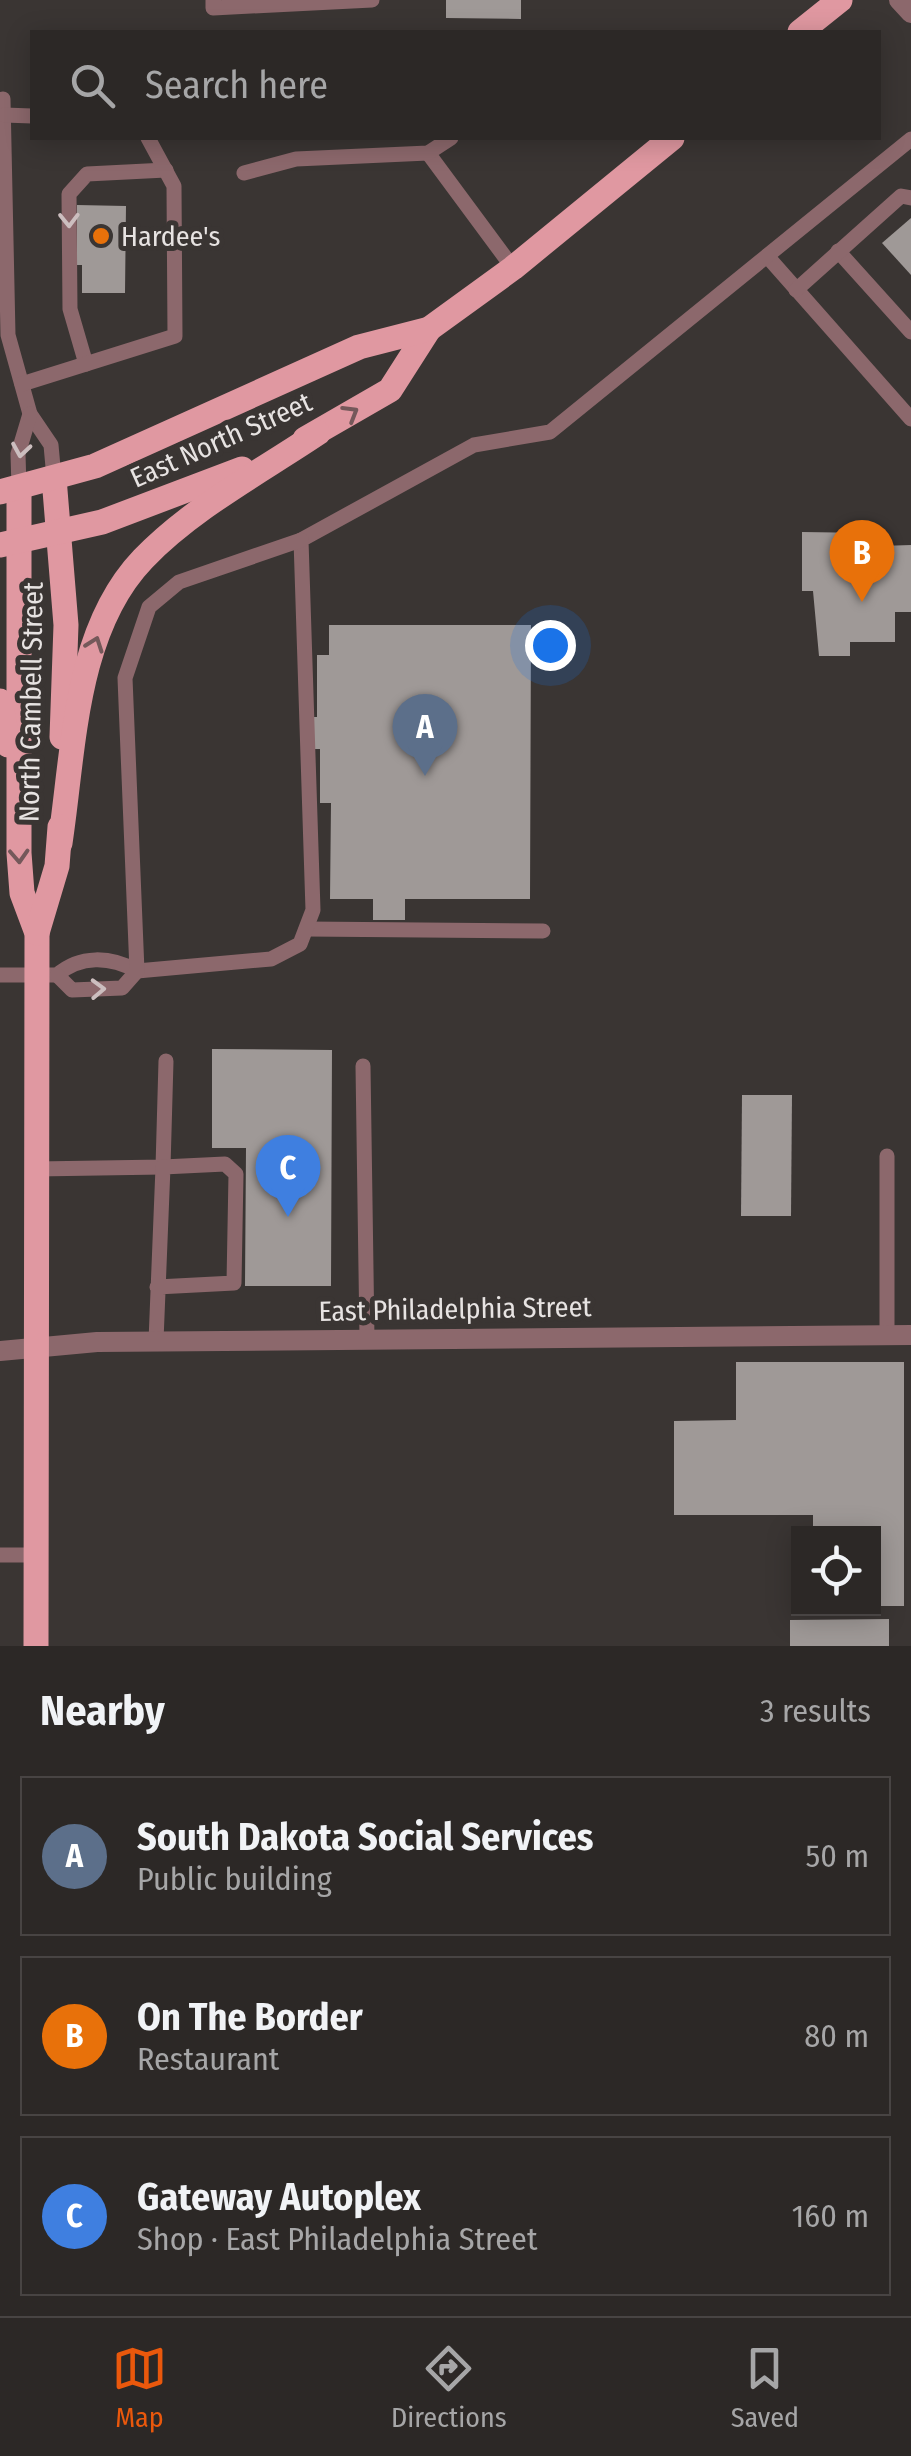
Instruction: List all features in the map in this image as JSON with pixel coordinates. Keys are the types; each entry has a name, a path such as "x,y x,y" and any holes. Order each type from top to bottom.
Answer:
{"main road":[{"path":"802,30 840,0"},
{"name":"East North Street","path":"10,490 174,434 359,348 428,329 514,268 670,140"},
{"name":"East North Street","path":"10,543 188,492 318,433 390,390 428,329"},
{"path":"60,843 86,670 120,590 140,561 167,536 318,433"},
{"name":"North Cambell Street","path":"36,934 60,843 66,624 54,478"},
{"name":"North Cambell Street","path":"10,490 22,893 46,975 36,1169 36,1646"},
{"path":"0,701 2,724 18,776"}],"street":[{"path":"900,0 911,13"},
{"name":"East Philadelphia Street","path":"0,1351 156,1341 911,1335"}],"lane":[{"path":"213,0 213,8 372,0"},
{"name":"North Cambell Street","path":"30,115 4,107 4,328 30,414 51,445 54,478"},
{"path":"46,975 72,990 122,988 137,970 125,678 150,607 179,582 301,540 474,445 550,432 911,139"},
{"path":"22,384 175,336 174,186 149,140"},
{"path":"244,173 296,158 428,153 447,140"},
{"path":"428,153 514,268"},
{"path":"86,364 70,310 69,194 87,174 166,170"},
{"path":"796,290 901,196 911,198"},
{"path":"838,252 911,332"},
{"path":"767,256 911,420"},
{"name":"North Cambell Street","path":"10,490 30,414"},
{"path":"0,975 46,975 73,961 118,960 137,970 271,959 300,944 313,910 301,540"},
{"path":"306,928 543,931"},
{"path":"156,1341 166,1061"},
{"path":"363,1066 367,1338"},
{"path":"887,1156 887,1335"},
{"path":"36,1169 225,1164 236,1174 234,1284 157,1286"},
{"path":"0,1555 36,1555"}],"building":[{"path":"446,0 521,0 521,19 446,18"},
{"name":"Hardee's","path":"77,205 126,206 125,293 82,293 82,265 77,265"},
{"path":"911,218 911,275 882,243"},
{"path":"802,532 871,533 880,546 911,545 911,612 895,612 895,642 850,642 850,656 819,656 813,591 802,591"},
{"path":"329,625 531,625 530,899 405,899 405,920 373,920 373,899 330,899 331,803 320,803 320,749 312,749 312,717 317,717 317,655 329,655"},
{"path":"212,1049 332,1050 331,1286 245,1286 246,1148 212,1148"},
{"path":"742,1095 792,1095 791,1216 741,1216"},
{"path":"736,1362 904,1362 904,1606 881,1606 881,1526 813,1526 813,1515 674,1515 674,1421 736,1420"},
{"path":"889,1619 889,1646 790,1646 790,1620"}],"place":[{"name":"Hardee's","path":"101,236"},
{"name":"On The Border","path":"862,602"},
{"name":"South Dakota Social Services","path":"425,776"},
{"name":"Gateway Autoplex","path":"288,1217"}]}
